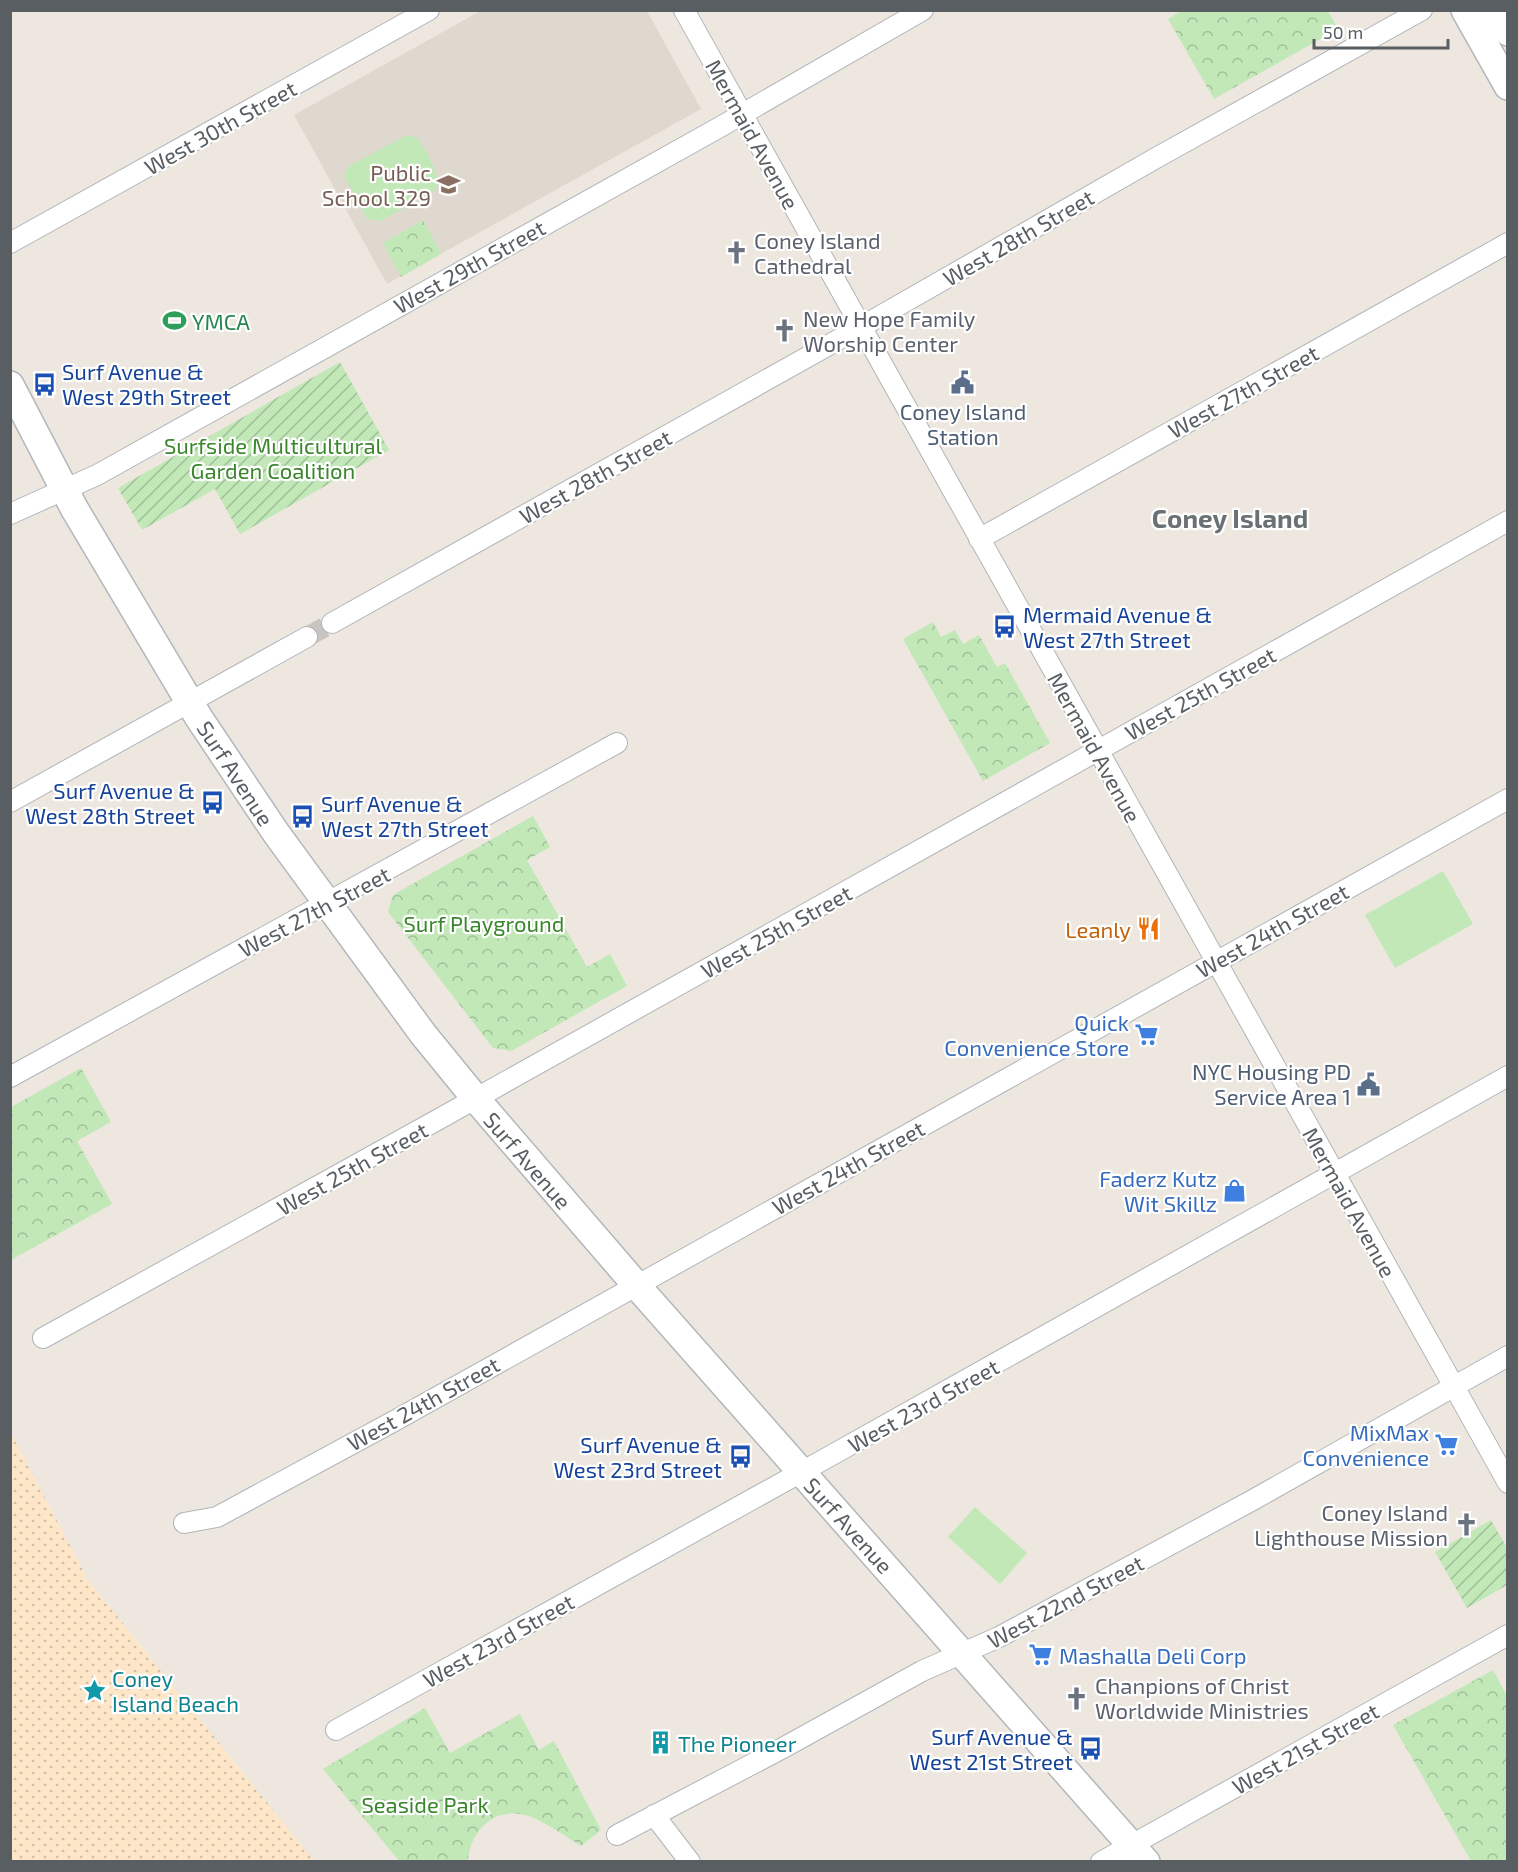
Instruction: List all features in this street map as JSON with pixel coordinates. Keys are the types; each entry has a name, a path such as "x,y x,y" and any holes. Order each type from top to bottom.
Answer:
{"main road":[{"path":"1465,10 1508,86"},
{"path":"1495,10 1508,32"},
{"name":"Surf Avenue","path":"10,385 64,489 190,702 243,785 326,903 423,1034 637,1286 1139,1854"}],"street":[{"name":"West 30th Street","path":"10,243 429,10"},
{"name":"Mermaid Avenue","path":"684,10 1508,1483"},
{"name":"West 29th Street","path":"10,514 97,474 742,115 923,10"},
{"name":"West 28th Street","path":"332,623 1422,10"},
{"name":"West 27th Street","path":"979,539 1508,243"},
{"name":"West 25th Street","path":"43,1338 476,1099 1508,521"},
{"path":"10,802 307,637"},
{"name":"West 27th Street","path":"10,1077 617,743"},
{"name":"West 24th Street","path":"184,1523 217,1517 637,1286 1508,799"},
{"name":"West 23rd Street","path":"336,1730 1508,1076"},
{"name":"West 22nd Street","path":"617,1835 922,1671 999,1637 1251,1501 1508,1356"},
{"name":"West 21st Street","path":"1101,1862 1139,1854 1508,1635"},
{"path":"654,1815 690,1862"}],"shaded area":[{"name":"Public School 329","path":"482,10 647,11 701,109 387,284 294,115"}],"green space":[{"path":"1183,10 1328,11 1338,29 1214,99 1168,19"},
{"path":"405,136 415,137 427,152 438,186 434,191 381,221 367,219 344,176 349,166"},
{"path":"423,220 441,254 401,277 383,243"},
{"name":"Surfside Multicultural Garden Coalition","path":"340,362 389,450 240,534 215,489 142,530 118,488"},
{"path":"933,622 941,637 955,630 963,644 979,635 997,667 1005,663 1050,743 983,781 903,639"},
{"name":"Surf Playground","path":"533,816 550,847 527,860 587,967 610,954 627,986 511,1051 493,1048 388,912 393,895"},
{"path":"1443,871 1473,924 1395,968 1365,915"},
{"path":"81,1068 111,1122 77,1141 112,1204 11,1260 11,1107"},
{"path":"975,1507 1027,1553 1000,1584 948,1537"},
{"path":"1491,1520 1507,1548 1507,1585 1467,1608 1435,1552"},
{"path":"1493,1670 1507,1696 1507,1861 1471,1861 1393,1725"},
{"name":"Seaside Park","path":"425,1708 450,1753 520,1714 539,1750 554,1741 601,1830 581,1846 534,1818 505,1814 495,1817 479,1830 468,1861 399,1861 323,1769"}],"sand":[{"name":"Coney Island Beach","path":"11,1433 88,1580 314,1861 11,1861"}],"tunnel":[{"path":"307,637 332,623"}],"place":[{"name":"Public School 329","path":"449,185"},
{"name":"Coney Island Cathedral","path":"736,253"},
{"name":"YMCA","path":"174,321"},
{"name":"New Hope Family Worship Center","path":"785,331"},
{"name":"Coney Island Station","path":"963,382"},
{"name":"Surf Avenue & West 29th Street","path":"44,384"},
{"name":"Mermaid Avenue & West 27th Street","path":"1005,627"},
{"name":"Surf Avenue & West 28th Street","path":"213,803"},
{"name":"Surf Avenue & West 27th Street","path":"303,816"},
{"name":"Leanly","path":"1149,929"},
{"name":"Quick Convenience Store","path":"1147,1035"},
{"name":"NYC Housing PD Service Area 1","path":"1369,1084"},
{"name":"Faderz Kutz Wit Skillz","path":"1235,1191"},
{"name":"MixMax Convenience","path":"1447,1445"},
{"name":"Surf Avenue & West 23rd Street","path":"740,1457"},
{"name":"Coney Island Lighthouse Mission","path":"1466,1525"},
{"name":"Mashalla Deli Corp","path":"1041,1655"},
{"name":"Coney Island Beach","path":"94,1691"},
{"name":"Chanpions of Christ Worldwide Ministries","path":"1077,1698"},
{"name":"The Pioneer","path":"660,1743"},
{"name":"Surf Avenue & West 21st Street","path":"1091,1749"}],"district":[{"name":"Coney Island","path":"1230,517"}]}
